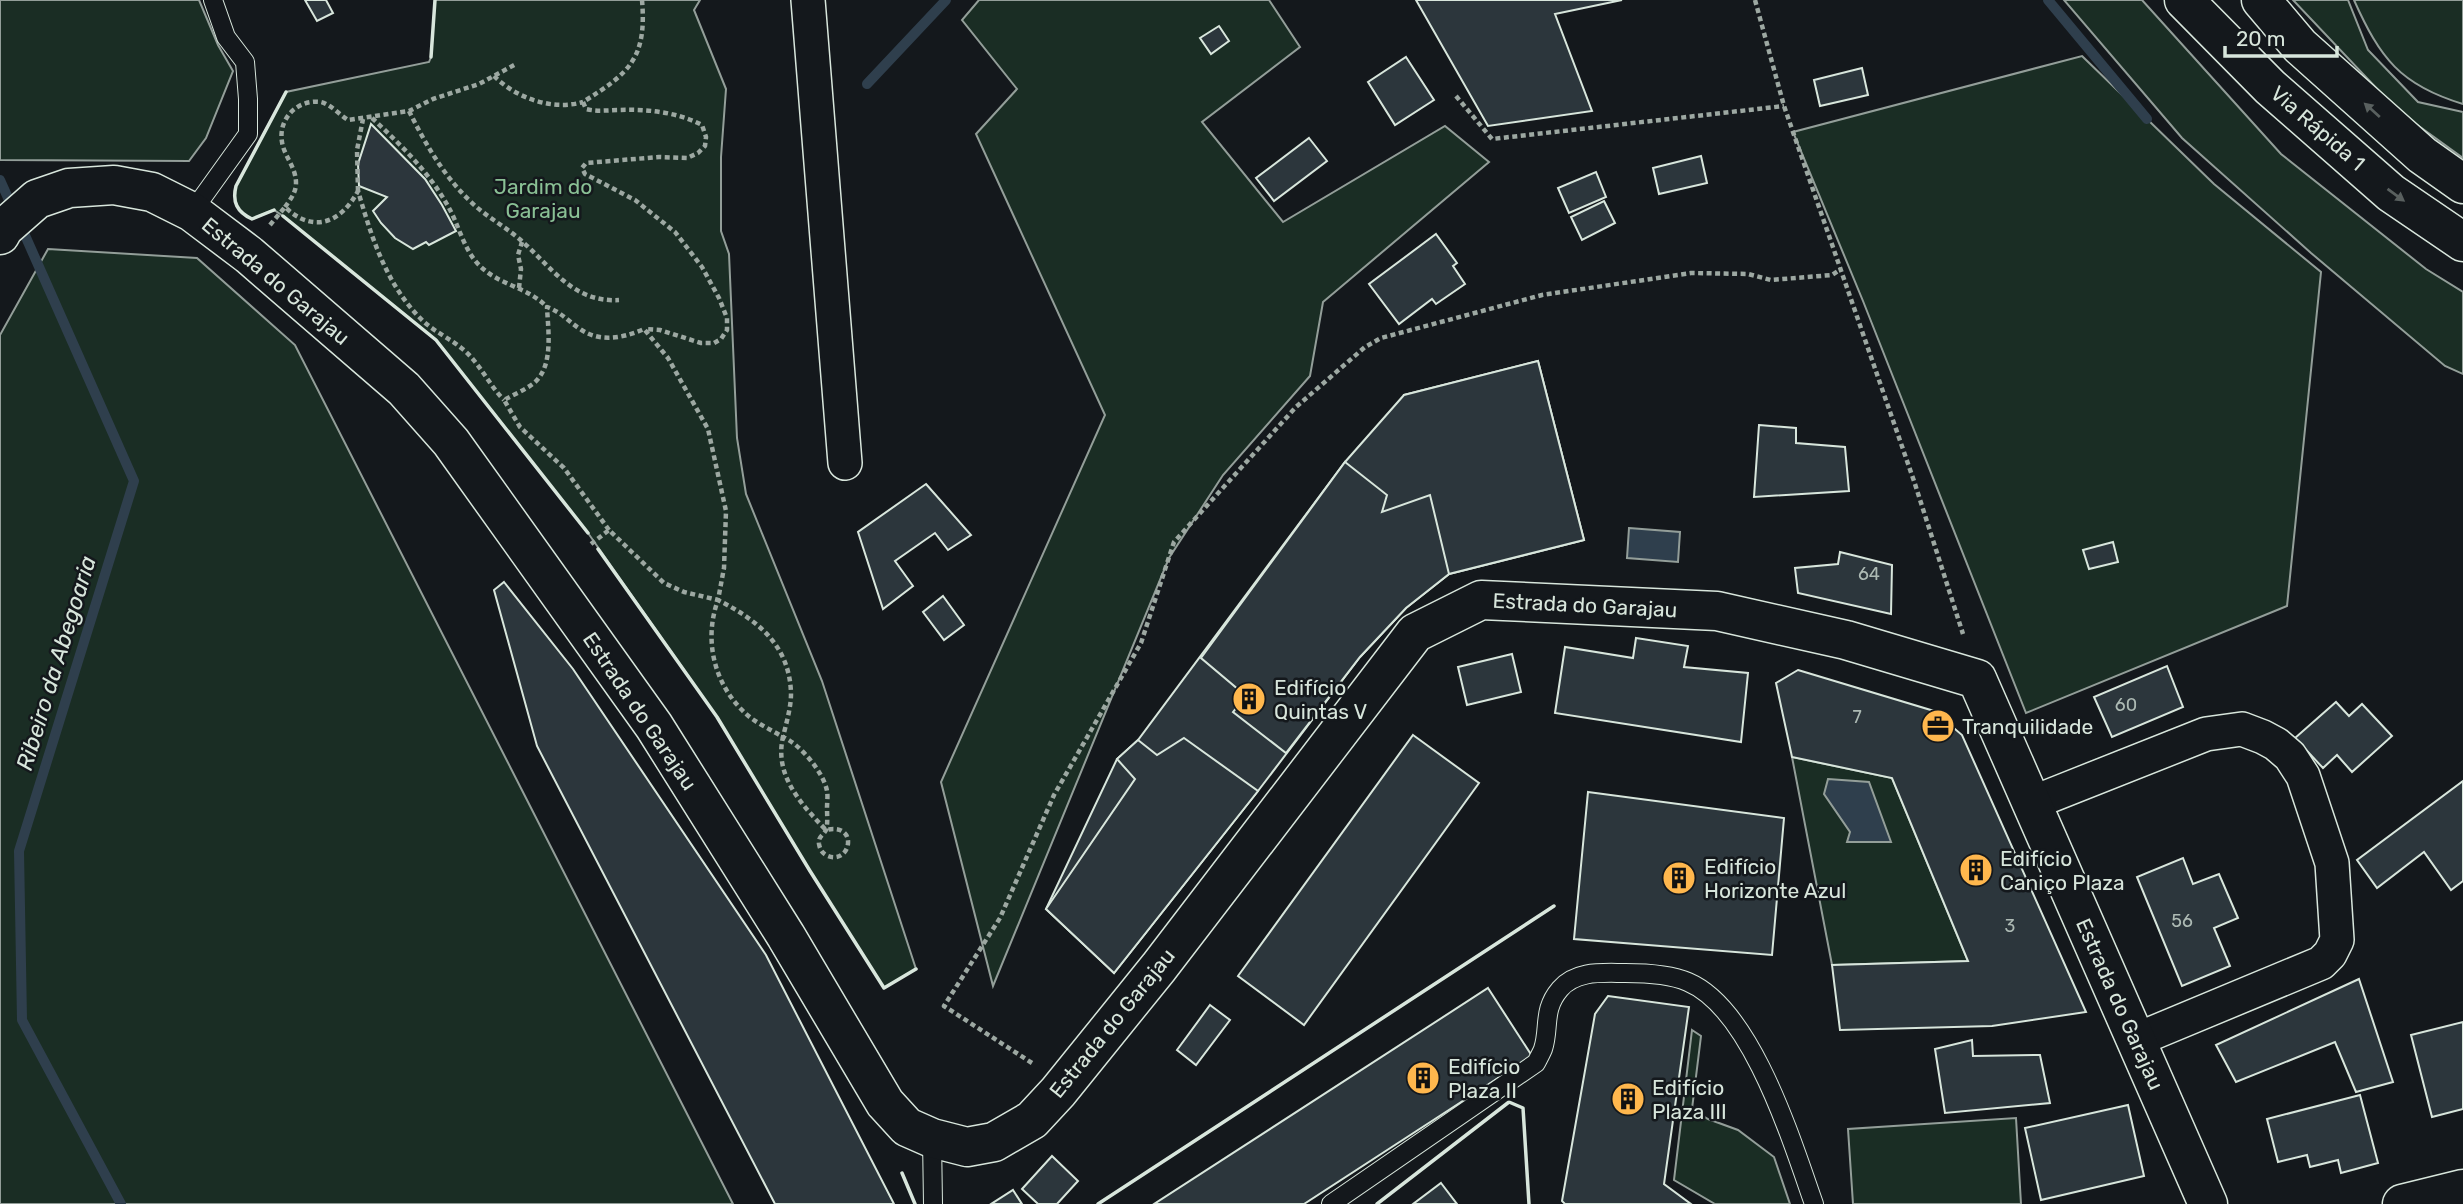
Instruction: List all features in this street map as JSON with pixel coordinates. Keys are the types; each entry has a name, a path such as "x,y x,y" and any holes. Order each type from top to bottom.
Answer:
{"main road":[{"name":"Via Rápida 1","path":"2184,0 2270,87 2381,184 2463,242"},
{"path":"2261,0 2300,46 2423,155 2463,184"},
{"name":"Estrada do Garajau","path":"2,232 37,199 69,188 114,185 152,192 192,212 249,255 404,388 451,442 654,726 786,936 885,1103 907,1127 932,1138 967,1147 995,1142 1032,1120 1058,1092 1159,967 1415,633 1481,600 1717,611 1846,640 1978,679 2208,1204"},
{"path":"2402,1204 2463,1189"}],"street":[{"path":"808,0 845,463"},
{"path":"2032,803 2206,734 2225,730 2242,729 2276,744 2290,756 2303,776 2332,863 2337,940 2330,954 2321,963 2136,1040"}],"lane":[{"path":"192,212 248,134 244,62 226,37 212,0"},
{"path":"1331,1204 1536,1063 1544,1047 1546,1015 1560,989 1575,978 1593,972 1643,973 1687,982 1707,994 1738,1025 1783,1114 1814,1204"},
{"path":"932,1138 933,1204"}],"path":[{"path":"494,76 503,85 533,99 570,106 583,102 616,81 630,66 640,47 643,28 642,0"},
{"path":"1755,0 1784,106 1910,468 1978,679"},
{"path":"263,235 293,197 296,183 292,163 282,145 281,129 289,112 303,103 323,102 348,120 409,111 433,99 479,84 516,64"},
{"path":"1456,96 1492,139 1784,106"},
{"path":"372,118 407,151 436,187 479,266 536,297 581,330 598,336 626,337 644,329 660,330 701,343 714,343 727,330 727,318 702,267 675,232 635,200 585,174 582,168 586,163 617,159 687,158 705,146 706,137 702,125 691,119 643,110 600,112 586,109 583,102"},
{"path":"409,111 441,166 468,200 522,242 565,284 586,296 619,300"},
{"path":"363,118 357,150 358,191 379,257 397,287 423,321 470,356 504,400 520,427 564,468 610,530 664,583 684,592 718,600 756,622 776,644 789,678 791,694 780,749 781,762 791,788 826,830"},
{"path":"285,207 295,217 320,223 337,217 358,191"},
{"path":"519,288 521,268 518,255 522,242"},
{"path":"1025,1070 1032,1063 944,1006 1000,918 1054,796 1141,643 1174,542 1296,407 1365,347 1381,338 1542,295 1691,273 1748,274 1771,281 1832,275 1841,270"},
{"path":"504,400 536,382 549,348 547,307"},
{"path":"644,329 668,358 708,429 726,511 724,568 710,624 712,655 718,673 729,694 744,712 793,741 822,778 827,791 826,830 819,837 819,846 824,855 832,858 841,856 848,849 849,839 844,832 835,828 826,830"},
{"path":"591,544 610,530"}],"green space":[{"path":"0,0 199,0 218,45 233,71 206,138 189,161 0,160"},
{"name":"Jardim do Garajau","path":"435,0 700,0 694,10 726,89 721,157 721,231 729,254 737,438 746,494 822,681 916,969 884,988 717,717 588,533 436,340 283,216 274,210 252,219 237,206 236,186 286,92 429,62"},
{"path":"979,0 1269,0 1300,47 1202,122 1283,222 1445,126 1489,162 1323,302 1310,376 1223,475 1169,558 993,986 941,782 1105,415 976,134 1017,89 962,20"},
{"path":"2064,0 2142,0 2281,154 2426,269 2463,292 2463,374 2445,366 2311,253 2182,138"},
{"path":"2293,0 2348,0 2368,50 2418,102 2463,112 2463,158 2398,111"},
{"path":"2354,0 2463,0 2463,104 2423,88 2395,67 2373,38"},
{"path":"2082,56 2214,184 2321,272 2287,606 2026,713 1793,132"},
{"path":"48,249 197,258 295,345 733,1204 0,1204 0,335"},
{"path":"1792,757 1892,778 1968,961 1832,965"},
{"path":"1692,1030 1701,1036 1692,1109 1708,1119 1738,1130 1774,1157 1790,1204 1715,1204 1674,1180"},
{"path":"2016,1118 2021,1204 1853,1204 1848,1129"}],"water":[{"path":"1629,528 1680,532 1678,562 1627,558"},
{"path":"1828,779 1869,782 1891,842 1847,842 1850,832 1824,794"}],"building":[{"path":"305,0 326,0 333,13 317,21"},
{"path":"1416,0 1622,0 1555,14 1592,111 1488,126"},
{"path":"1219,26 1229,41 1211,54 1200,38"},
{"path":"1406,57 1434,100 1395,125 1368,82"},
{"path":"1862,68 1868,95 1820,106 1814,80"},
{"path":"371,124 425,179 456,231 429,245 426,242 413,249 395,238 381,223 373,211 387,197 359,186 358,164"},
{"path":"1309,138 1327,161 1274,201 1256,178"},
{"path":"1701,156 1707,183 1659,194 1653,168"},
{"path":"1596,172 1606,197 1569,213 1558,188"},
{"path":"1604,201 1615,223 1582,240 1571,217"},
{"path":"1436,234 1457,263 1453,266 1465,284 1436,304 1432,299 1399,324 1369,284"},
{"path":"1538,361 1584,540 1449,574 1404,395"},
{"name":"Edifício Quintas V","path":"1538,361 1584,540 1449,574 1406,608 1360,657 1114,973 1046,909 1117,759 1138,740 1345,462 1404,395"},
{"path":"1759,425 1796,428 1796,443 1845,447 1849,491 1754,497"},
{"path":"1345,462 1387,495 1382,512 1430,495 1449,574 1406,608 1360,657 1286,753 1233,712 1246,696 1201,658"},
{"path":"926,484 971,535 948,550 935,533 895,561 913,586 883,609 858,532"},
{"path":"2113,542 2118,562 2089,569 2083,550"},
{"path":"1840,552 1892,565 1891,614 1798,593 1795,568 1838,564"},
{"path":"504,582 573,669 766,955 894,1204 775,1204 537,746 494,590"},
{"path":"943,596 964,625 944,640 923,612"},
{"path":"1636,638 1688,646 1684,667 1748,673 1741,742 1555,713 1565,647 1633,658"},
{"path":"1512,654 1521,692 1467,705 1458,667"},
{"path":"2167,666 2183,707 2112,737 2094,697"},
{"name":"Edifício Caniço Plaza","path":"1798,670 1934,711 1962,735 2086,1012 1992,1026 1840,1030 1832,965 1968,961 1892,778 1792,757 1776,683"},
{"path":"2336,702 2349,716 2362,704 2392,736 2352,772 2337,755 2323,768 2295,738"},
{"path":"1413,735 1479,783 1304,1025 1238,976"},
{"path":"1184,738 1258,791 1114,973 1046,909 1135,779 1117,759 1138,740 1157,755"},
{"path":"2463,781 2463,881 2451,890 2424,852 2377,888 2357,860"},
{"name":"Edifício Horizonte Azul","path":"1588,792 1784,818 1772,955 1574,939"},
{"path":"2183,858 2193,884 2219,874 2238,918 2214,928 2230,966 2182,986 2137,877"},
{"path":"2359,979 2393,1082 2356,1092 2335,1042 2236,1082 2216,1045"},
{"name":"Edifício Plaza II","path":"1488,988 1532,1056 1304,1204 1154,1204"},
{"name":"Edifício Plaza III","path":"1608,996 1689,1007 1664,1184 1691,1204 1565,1204 1562,1201 1595,1014"},
{"path":"1210,1005 1230,1020 1196,1065 1177,1050"},
{"path":"2463,1022 2463,1109 2432,1117 2411,1035"},
{"path":"1972,1040 1973,1056 2040,1055 2050,1103 1945,1113 1935,1049"},
{"path":"2360,1095 2378,1163 2341,1173 2338,1160 2310,1167 2307,1155 2278,1162 2267,1119"},
{"path":"2128,1105 2144,1176 2041,1200 2025,1128"},
{"path":"1052,1156 1078,1181 1057,1204 1038,1204 1022,1189"},
{"path":"1441,1183 1457,1204 1413,1204"},
{"path":"1013,1190 1022,1204 991,1204"}],"waterway":[{"path":"867,84 946,0"},
{"path":"2048,0 2147,119"},
{"name":"Ribeiro da Abegoaria","path":"0,180 13,209"},
{"name":"Ribeiro da Abegoaria","path":"20,224 134,481 19,851 22,1020 121,1204"}],"wall":[{"path":"431,57 435,0"},
{"path":"274,210 252,219 237,206 235,192 286,92"},
{"path":"283,216 436,340 588,533"},
{"path":"598,549 717,717 884,988 916,969"},
{"path":"1098,1204 1554,906"},
{"path":"1377,1204 1509,1102 1523,1108 1529,1204"},
{"path":"902,1173 915,1204"}],"place":[{"name":"Edifício Quintas V","path":"1249,699"},
{"name":"Tranquilidade","path":"1938,726"},
{"name":"Edifício Caniço Plaza","path":"1976,870"},
{"name":"Edifício Horizonte Azul","path":"1679,878"},
{"name":"Edifício Plaza II","path":"1423,1078"},
{"name":"Edifício Plaza III","path":"1628,1099"}]}
